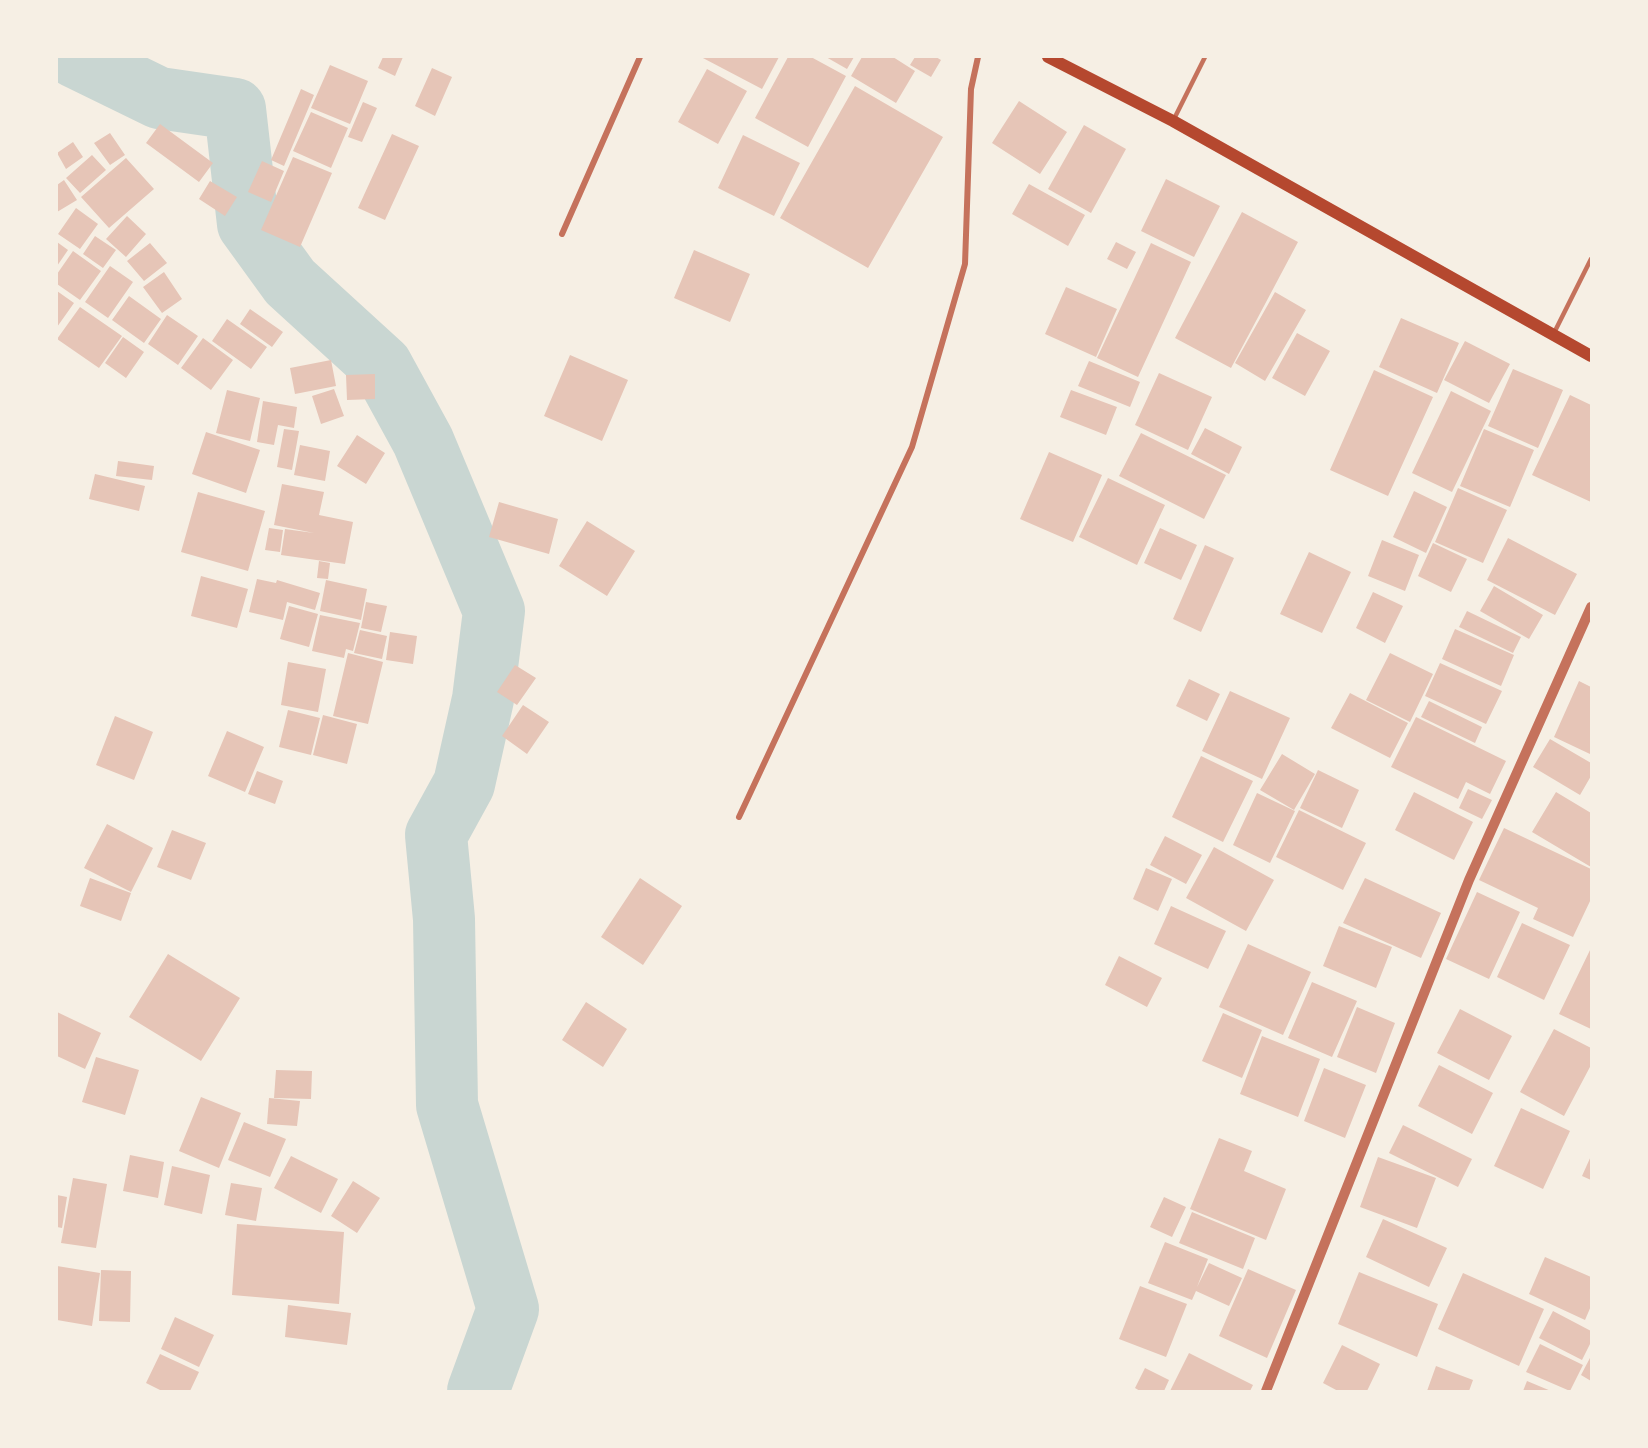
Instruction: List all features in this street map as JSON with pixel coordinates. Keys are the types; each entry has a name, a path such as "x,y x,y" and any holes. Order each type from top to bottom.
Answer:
{"main road":[{"path":"1048,57 1173,121 1591,356"}],"street":[{"path":"562,234 640,57"},
{"path":"739,817 912,447 965,264 971,89 978,57"},
{"path":"1266,1391 1469,880 1591,607"}],"lane":[{"path":"1173,121 1205,57"},
{"path":"1553,335 1591,259"}],"building":[{"path":"383,57 403,57 395,76 378,68"},
{"path":"701,57 779,57 762,89"},
{"path":"788,57 811,57 846,76 808,147 755,118"},
{"path":"826,57 854,57 847,69"},
{"path":"862,57 893,57 915,71 896,103 851,76"},
{"path":"915,57 936,57 941,60 931,77 910,65"},
{"path":"330,65 368,81 350,124 311,108"},
{"path":"432,68 452,77 435,116 415,106"},
{"path":"707,69 747,91 718,144 678,122"},
{"path":"855,86 943,137 868,268 780,218"},
{"path":"301,89 314,95 284,166 271,160"},
{"path":"1019,101 1067,132 1040,174 992,143"},
{"path":"363,102 377,108 362,142 348,137"},
{"path":"311,112 348,128 331,168 293,151"},
{"path":"160,124 213,163 199,182 146,143"},
{"path":"1084,125 1126,149 1091,213 1048,189"},
{"path":"110,133 125,155 110,165 94,143"},
{"path":"392,134 419,146 385,220 358,208"},
{"path":"743,135 800,163 774,216 718,188"},
{"path":"73,142 83,157 66,169 57,153"},
{"path":"92,155 106,170 80,193 66,178"},
{"path":"293,157 332,173 300,247 261,230"},
{"path":"126,158 154,189 109,228 81,197"},
{"path":"262,161 284,171 271,202 248,192"},
{"path":"1166,179 1220,206 1194,257 1141,231"},
{"path":"64,180 77,200 57,212 57,185"},
{"path":"210,181 237,197 225,216 199,199"},
{"path":"1029,184 1085,215 1068,246 1012,214"},
{"path":"76,208 98,224 80,249 58,234"},
{"path":"1242,212 1298,242 1231,368 1175,338"},
{"path":"127,216 146,234 126,257 106,239"},
{"path":"95,236 116,250 103,268 83,254"},
{"path":"57,242 68,250 57,266"},
{"path":"1116,242 1136,252 1127,269 1107,259"},
{"path":"150,243 167,263 144,281 127,261"},
{"path":"1151,243 1191,262 1138,377 1097,358"},
{"path":"694,250 750,274 730,322 674,298"},
{"path":"73,251 101,271 80,300 57,284 57,274"},
{"path":"110,266 133,282 108,318 85,302"},
{"path":"164,272 182,299 162,313 143,287"},
{"path":"1066,287 1117,309 1096,357 1045,334"},
{"path":"57,291 74,303 57,327"},
{"path":"1275,292 1306,310 1265,381 1235,363"},
{"path":"129,296 161,319 144,343 112,320"},
{"path":"80,307 122,336 99,368 57,339"},
{"path":"250,309 283,332 272,347 240,324"},
{"path":"167,315 198,336 178,365 148,344"},
{"path":"1401,318 1459,343 1437,393 1379,367"},
{"path":"227,319 267,347 251,369 212,341"},
{"path":"1297,333 1330,351 1305,396 1272,378"},
{"path":"123,337 144,352 126,378 105,363"},
{"path":"203,338 233,360 211,390 181,368"},
{"path":"1465,341 1510,364 1489,403 1444,380"},
{"path":"570,355 628,380 602,441 544,416"},
{"path":"331,360 336,386 295,394 290,368"},
{"path":"1089,361 1140,382 1130,407 1078,386"},
{"path":"1513,369 1563,390 1538,448 1488,426"},
{"path":"1374,370 1433,397 1388,496 1330,470"},
{"path":"1159,373 1212,397 1188,450 1135,425"},
{"path":"375,374 375,399 347,400 346,375"},
{"path":"334,389 344,416 321,424 312,396"},
{"path":"227,390 260,398 250,441 216,433"},
{"path":"1071,390 1117,407 1106,435 1060,417"},
{"path":"1451,391 1491,411 1452,492 1412,473"},
{"path":"1570,395 1591,405 1591,502 1532,475"},
{"path":"263,401 297,407 294,428 278,425 274,445 257,442"},
{"path":"1205,428 1242,447 1229,474 1191,454"},
{"path":"284,429 299,431 292,470 277,467"},
{"path":"1484,429 1534,450 1510,507 1460,486"},
{"path":"206,432 260,450 246,493 192,474"},
{"path":"1141,433 1226,475 1204,519 1119,476"},
{"path":"357,435 385,453 366,484 337,466"},
{"path":"300,445 330,451 325,481 294,475"},
{"path":"1049,452 1102,475 1073,542 1020,519"},
{"path":"118,461 154,466 152,480 116,476"},
{"path":"95,474 145,486 139,511 89,499"},
{"path":"1108,478 1165,505 1137,565 1079,537"},
{"path":"282,484 324,492 319,515 353,522 345,564 281,555 285,529 314,533 274,525"},
{"path":"1458,488 1507,510 1483,563 1435,542"},
{"path":"1414,491 1447,507 1426,553 1393,537"},
{"path":"198,492 265,511 248,571 181,552"},
{"path":"499,502 558,519 549,554 489,537"},
{"path":"587,521 635,551 607,596 559,566"},
{"path":"269,528 283,530 280,552 265,550"},
{"path":"1160,528 1197,545 1181,580 1144,563"},
{"path":"1508,538 1577,574 1555,615 1487,580"},
{"path":"1382,540 1419,555 1405,591 1368,576"},
{"path":"1433,543 1467,559 1451,592 1418,576"},
{"path":"1205,545 1234,558 1201,632 1173,619"},
{"path":"1309,552 1351,572 1322,633 1280,614"},
{"path":"319,561 330,563 328,579 317,578"},
{"path":"201,576 248,589 237,628 191,616"},
{"path":"257,579 276,583 277,580 320,593 315,610 287,602 283,620 249,612"},
{"path":"326,580 367,589 361,620 320,611"},
{"path":"1494,586 1543,615 1529,639 1480,611"},
{"path":"1373,592 1403,606 1385,643 1356,628"},
{"path":"366,602 387,606 381,632 361,628"},
{"path":"289,606 318,614 309,647 280,639"},
{"path":"1467,611 1521,637 1513,653 1459,627"},
{"path":"320,615 360,623 353,651 346,649 344,658 312,651"},
{"path":"1455,629 1514,655 1501,686 1442,659"},
{"path":"360,630 387,636 382,659 354,653"},
{"path":"390,632 417,636 413,664 386,660"},
{"path":"348,653 383,662 368,724 333,716"},
{"path":"1390,653 1433,674 1410,722 1366,700"},
{"path":"288,662 326,669 318,712 281,705"},
{"path":"1440,663 1502,691 1486,724 1425,696"},
{"path":"515,665 536,678 517,705 497,692"},
{"path":"1189,679 1220,694 1207,721 1176,706"},
{"path":"1579,681 1591,687 1590,754 1554,737"},
{"path":"1230,691 1290,718 1262,779 1202,751"},
{"path":"1350,693 1408,723 1390,758 1331,728"},
{"path":"1429,701 1482,727 1475,743 1421,717"},
{"path":"523,705 549,722 527,754 502,736"},
{"path":"288,710 320,718 311,755 279,747"},
{"path":"323,715 357,724 347,764 313,755"},
{"path":"115,716 153,732 134,780 96,765"},
{"path":"1416,717 1506,761 1490,794 1466,782 1458,799 1391,767"},
{"path":"227,731 264,747 245,792 208,776"},
{"path":"1550,739 1591,763 1591,776 1580,795 1533,767"},
{"path":"1282,754 1315,774 1294,810 1260,790"},
{"path":"1201,756 1253,781 1223,842 1172,817"},
{"path":"1318,770 1359,790 1342,828 1300,808"},
{"path":"257,771 283,781 275,804 248,794"},
{"path":"1468,789 1492,800 1482,819 1459,808"},
{"path":"1414,792 1473,822 1454,860 1395,830"},
{"path":"1556,792 1591,813 1591,867 1532,832"},
{"path":"1257,793 1295,811 1270,863 1233,845"},
{"path":"1299,810 1366,843 1343,890 1276,857"},
{"path":"107,824 153,848 131,892 84,868"},
{"path":"1504,828 1591,869 1591,899 1573,937 1533,919 1538,908 1479,880"},
{"path":"172,830 206,843 191,880 157,867"},
{"path":"1165,836 1202,855 1186,884 1150,865"},
{"path":"1214,847 1274,880 1246,931 1186,898"},
{"path":"1146,868 1172,879 1158,911 1133,899"},
{"path":"90,878 131,893 121,921 80,906"},
{"path":"640,878 682,906 643,965 601,937"},
{"path":"1365,878 1441,913 1421,958 1343,923"},
{"path":"1477,892 1520,912 1489,979 1446,959"},
{"path":"1171,906 1226,931 1208,969 1154,944"},
{"path":"1522,923 1570,945 1544,1000 1497,977"},
{"path":"1339,926 1392,947 1376,988 1323,966"},
{"path":"1248,944 1311,972 1283,1035 1219,1007"},
{"path":"1591,948 1591,1029 1559,1014"},
{"path":"168,954 240,998 201,1061 129,1017"},
{"path":"1119,956 1162,978 1147,1007 1105,985"},
{"path":"1312,982 1357,1001 1332,1057 1288,1038"},
{"path":"586,1002 627,1029 603,1067 562,1040"},
{"path":"1357,1007 1395,1023 1376,1073 1337,1057"},
{"path":"1460,1009 1512,1036 1489,1080 1437,1053"},
{"path":"57,1012 101,1033 85,1069 57,1056"},
{"path":"1223,1013 1262,1030 1242,1078 1202,1061"},
{"path":"1554,1029 1591,1048 1591,1065 1564,1116 1520,1092"},
{"path":"1262,1036 1320,1059 1298,1117 1240,1094"},
{"path":"96,1057 139,1070 125,1115 82,1102"},
{"path":"1439,1065 1493,1093 1472,1134 1418,1106"},
{"path":"1324,1068 1366,1085 1345,1138 1304,1121"},
{"path":"276,1070 312,1071 311,1099 274,1098"},
{"path":"201,1097 241,1113 219,1168 179,1151"},
{"path":"269,1098 300,1101 297,1126 267,1124"},
{"path":"1521,1108 1570,1131 1543,1189 1494,1166"},
{"path":"244,1122 286,1139 270,1177 228,1160"},
{"path":"1403,1125 1472,1159 1458,1187 1389,1153"},
{"path":"1219,1138 1252,1151 1244,1171 1286,1189 1266,1240 1190,1209"},
{"path":"130,1155 164,1162 158,1198 123,1191"},
{"path":"291,1156 338,1179 321,1213 274,1188"},
{"path":"1591,1156 1591,1180 1582,1176"},
{"path":"1378,1157 1436,1178 1417,1228 1360,1207"},
{"path":"172,1166 210,1175 202,1214 164,1205"},
{"path":"73,1178 107,1184 96,1248 61,1243"},
{"path":"353,1181 380,1198 357,1233 331,1216"},
{"path":"231,1183 262,1188 256,1221 225,1215"},
{"path":"57,1195 67,1197 62,1228 57,1227"},
{"path":"1164,1197 1186,1207 1172,1237 1150,1227"},
{"path":"1192,1212 1255,1238 1243,1269 1179,1243"},
{"path":"1383,1219 1447,1248 1429,1287 1366,1257"},
{"path":"237,1224 344,1232 339,1304 232,1295"},
{"path":"1165,1242 1208,1259 1197,1287 1209,1263 1242,1278 1229,1306 1196,1291 1192,1300 1148,1283"},
{"path":"1545,1257 1591,1277 1591,1306 1585,1320 1529,1294"},
{"path":"57,1266 100,1273 92,1326 57,1320"},
{"path":"1248,1269 1296,1290 1267,1358 1219,1336"},
{"path":"101,1270 131,1271 130,1322 99,1321"},
{"path":"1359,1272 1438,1304 1417,1357 1338,1324"},
{"path":"1463,1273 1544,1309 1519,1366 1438,1329"},
{"path":"1140,1286 1187,1304 1166,1357 1119,1339"},
{"path":"288,1305 351,1313 347,1345 285,1337"},
{"path":"1553,1311 1591,1331 1591,1342 1582,1360 1539,1338"},
{"path":"175,1317 214,1335 199,1367 161,1349"},
{"path":"1540,1344 1583,1365 1570,1391 1526,1372"},
{"path":"1342,1345 1380,1364 1367,1391 1338,1391 1323,1383"},
{"path":"1189,1353 1253,1385 1250,1391 1170,1391"},
{"path":"160,1354 199,1372 190,1391 162,1391 146,1383"},
{"path":"1591,1356 1591,1381 1581,1375"},
{"path":"1436,1366 1473,1380 1469,1391 1427,1391"},
{"path":"1145,1368 1169,1380 1164,1391 1140,1391 1135,1388"},
{"path":"1527,1381 1551,1391 1523,1391"}],"waterway":[{"path":"75,57 159,98 235,109 248,224 290,282 382,366 423,441 494,611 483,699 464,784 436,835 444,919 447,1105 508,1309 478,1391"}]}
